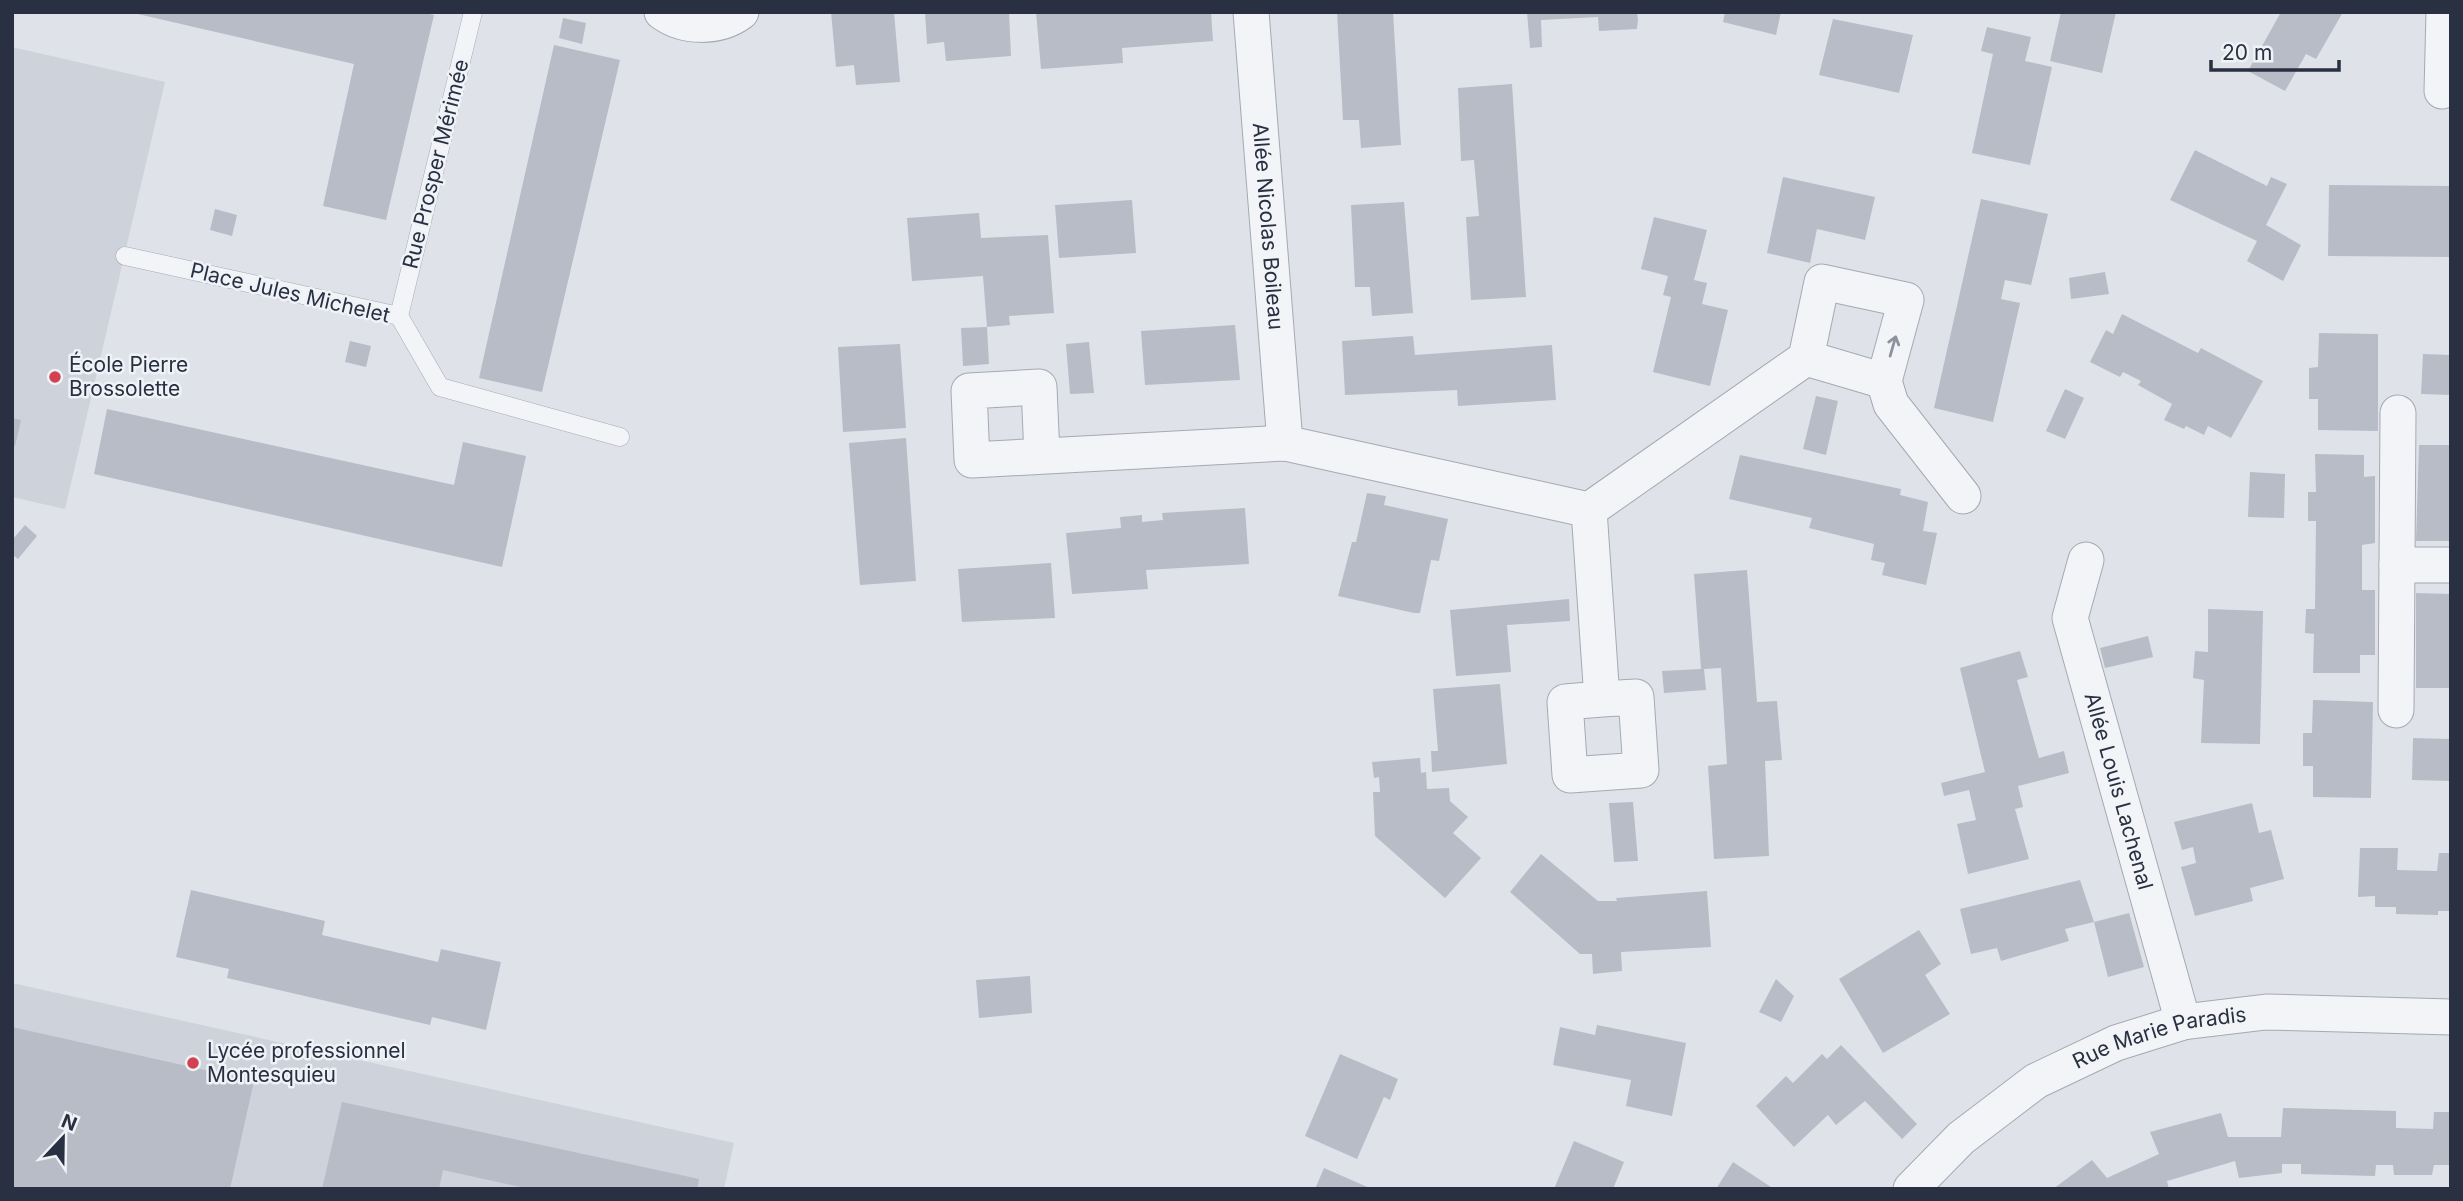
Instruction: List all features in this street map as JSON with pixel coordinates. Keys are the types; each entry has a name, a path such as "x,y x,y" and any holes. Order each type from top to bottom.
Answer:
{"street":[{"path":"662,12 687,24 711,24 734,18 741,12"},
{"name":"Allée Nicolas Boileau","path":"1251,12 1285,443"},
{"path":"2442,91 2444,12"},
{"path":"1042,456 1285,443 1589,510 1806,358 1822,282 1906,299 1884,381 1891,404 1963,496"},
{"path":"1806,358 1884,381"},
{"path":"2396,710 2398,413"},
{"path":"1589,510 1602,699"},
{"name":"Allée Louis Lachenal","path":"2086,560 2070,618 2183,1022"},
{"path":"2397,565 2451,565"},
{"name":"Rue Marie Paradis","path":"1912,1189 1961,1138 2036,1081 2116,1043 2183,1022 2266,1012 2451,1017"}],"lane":[{"name":"Rue Prosper Mérimée","path":"399,316 473,12"},
{"name":"Place Jules Michelet","path":"125,256 399,316 440,387 620,437"}],"shaded area":[{"name":"École Pierre Brossolette","path":"12,47 165,82 65,509 12,497"},
{"name":"Lycée professionnel Montesquieu","path":"12,983 734,1143 724,1189 12,1189"}],"building":[{"path":"129,12 420,12 434,15 386,220 323,206 354,64"},
{"path":"831,12 894,12 900,82 856,85 854,65 836,67"},
{"path":"925,12 1009,12 1011,56 946,61 944,42 927,44"},
{"path":"1036,12 1211,12 1213,41 1122,48 1123,63 1041,69"},
{"path":"1337,12 1393,12 1401,145 1361,148 1359,120 1343,120"},
{"path":"1527,12 1637,12 1637,29 1599,31 1598,17 1541,20 1542,47 1530,48"},
{"path":"1725,12 1781,12 1776,35 1723,22"},
{"path":"2061,12 2116,12 2102,73 2050,61"},
{"path":"2281,12 2343,12 2316,59 2306,54 2285,91 2248,71"},
{"path":"563,18 586,23 582,44 559,38"},
{"path":"1833,19 1913,35 1899,93 1819,75"},
{"path":"1987,27 2031,37 2025,61 2052,67 2030,165 1972,153 1993,54 1981,51"},
{"path":"554,45 620,60 542,392 479,378"},
{"path":"1512,84 1526,297 1471,300 1466,217 1479,216 1474,160 1461,161 1458,88"},
{"path":"2195,150 2267,186 2271,177 2287,184 2266,225 2301,245 2283,281 2247,261 2257,241 2170,200"},
{"path":"1783,177 1875,197 1865,240 1817,229 1810,263 1767,253"},
{"path":"2329,185 2451,186 2451,257 2328,256"},
{"path":"1981,199 2048,214 2031,285 2005,280 2001,299 2020,303 1993,422 1934,408"},
{"path":"1132,200 1136,253 1059,258 1055,205"},
{"path":"1404,202 1413,313 1372,316 1370,287 1355,287 1351,205"},
{"path":"215,209 237,215 232,236 210,230"},
{"path":"979,213 981,238 1048,235 1054,313 1009,316 1010,325 987,327 983,276 912,281 907,218"},
{"path":"1654,217 1707,230 1694,280 1707,283 1702,304 1728,310 1710,386 1653,372 1671,297 1663,295 1668,276 1641,269"},
{"path":"2105,272 2109,294 2071,299 2069,278"},
{"path":"2122,314 2198,353 2201,348 2263,381 2231,438 2208,426 2204,435 2186,426 2184,429 2164,420 2172,404 2138,385 2141,381 2123,372 2120,377 2090,362 2106,330 2113,334"},
{"path":"1235,325 1240,380 1145,385 1141,331"},
{"path":"987,327 989,364 963,366 961,328"},
{"path":"2319,333 2378,334 2378,431 2318,430 2318,399 2309,399 2309,368 2318,367"},
{"path":"1413,336 1415,355 1552,345 1556,400 1458,406 1457,390 1345,395 1342,341"},
{"path":"350,341 371,346 366,367 345,362"},
{"path":"1089,342 1094,393 1070,394 1066,344"},
{"path":"900,344 906,428 843,432 838,347"},
{"path":"2423,354 2451,355 2451,395 2421,394"},
{"path":"2065,389 2084,398 2065,439 2046,431"},
{"path":"1816,396 1838,401 1826,455 1803,449"},
{"path":"107,409 454,485 463,442 526,456 502,567 94,474"},
{"path":"12,418 21,420 15,446 12,445"},
{"path":"906,438 916,581 860,585 849,443"},
{"path":"2419,445 2451,445 2451,541 2416,541"},
{"path":"2315,454 2364,455 2364,477 2375,476 2375,543 2362,545 2362,590 2375,590 2375,655 2360,655 2360,673 2313,673 2314,634 2305,633 2306,609 2315,609 2316,521 2308,521 2308,492 2316,492"},
{"path":"1740,455 1901,489 1900,495 1928,502 1923,531 1937,533 1926,585 1882,575 1885,563 1871,560 1874,544 1809,528 1812,518 1729,499"},
{"path":"2250,472 2285,474 2284,518 2248,517"},
{"path":"1367,493 1386,496 1384,505 1448,519 1439,561 1431,560 1420,613 1338,596 1352,542 1356,542"},
{"path":"1245,508 1249,564 1146,570 1148,589 1072,594 1066,533 1121,528 1120,517 1142,515 1142,522 1163,520 1162,513"},
{"path":"25,525 37,536 18,559 12,554 12,540"},
{"path":"1051,563 1055,618 962,622 958,569"},
{"path":"1747,570 1757,702 1777,701 1782,760 1765,761 1769,856 1714,859 1708,766 1727,764 1721,668 1704,669 1706,690 1664,693 1662,671 1701,669 1694,574"},
{"path":"2416,593 2451,594 2451,688 2416,688"},
{"path":"1569,599 1570,621 1507,625 1511,672 1456,676 1450,610"},
{"path":"2208,609 2263,611 2260,744 2201,743 2204,680 2193,678 2195,651 2208,652"},
{"path":"2148,636 2153,657 2105,668 2100,648"},
{"path":"2020,651 2028,677 2017,680 2039,758 2064,751 2069,773 2018,786 2023,807 2015,809 2029,859 1968,874 1957,824 1976,820 1969,790 1944,796 1941,783 1985,772 1960,668"},
{"path":"1500,684 1507,764 1432,772 1431,751 1438,751 1433,689"},
{"path":"2313,700 2373,702 2371,798 2313,797 2313,766 2303,766 2303,733 2312,733"},
{"path":"2413,738 2451,739 2451,781 2412,780"},
{"path":"1420,758 1421,773 1426,772 1427,789 1449,788 1450,801 1468,817 1453,833 1481,858 1445,898 1375,836 1373,792 1380,792 1379,777 1374,778 1372,762"},
{"path":"1633,802 1638,861 1614,862 1609,803"},
{"path":"2252,803 2259,833 2271,830 2284,879 2250,888 2253,901 2195,916 2181,867 2196,863 2193,847 2182,850 2174,822"},
{"path":"2360,848 2398,848 2397,870 2437,871 2439,853 2451,853 2451,911 2438,911 2438,915 2396,914 2396,907 2375,907 2375,896 2358,897"},
{"path":"1541,854 1598,901 1707,891 1711,947 1621,952 1622,971 1593,974 1592,954 1580,954 1510,892"},
{"path":"2080,880 2094,922 2065,929 2069,941 2001,961 1997,948 1971,954 1960,909"},
{"path":"191,890 325,921 322,935 438,962 441,949 501,962 486,1030 432,1017 430,1025 227,978 229,969 176,957"},
{"path":"2129,913 2144,967 2108,977 2094,922"},
{"path":"1919,930 1941,964 1925,975 1950,1014 1883,1053 1839,979"},
{"path":"1030,976 1032,1013 979,1018 976,980"},
{"path":"1776,979 1794,996 1781,1022 1759,1012"},
{"path":"1597,1025 1686,1043 1672,1116 1626,1106 1631,1080 1553,1065 1560,1027 1595,1035"},
{"path":"12,1027 254,1081 230,1189 12,1189"},
{"path":"1841,1045 1917,1124 1902,1139 1865,1101 1836,1125 1828,1115 1794,1147 1756,1106 1786,1076 1793,1083 1822,1054 1827,1059"},
{"path":"1340,1054 1398,1079 1390,1100 1384,1097 1357,1159 1305,1136"},
{"path":"342,1102 699,1179 697,1189 530,1189 443,1170 439,1189 322,1189"},
{"path":"2283,1108 2396,1111 2396,1128 2433,1129 2434,1112 2451,1112 2451,1165 2434,1165 2432,1175 2394,1175 2393,1165 2376,1165 2375,1176 2301,1174 2301,1164 2282,1164 2282,1173 2239,1178 2235,1161 2167,1181 2169,1189 2053,1189 2092,1160 2107,1178 2159,1154 2150,1132 2221,1113 2228,1137 2281,1137"},
{"path":"1574,1141 1624,1162 1613,1189 1554,1189"},
{"path":"1733,1162 1774,1189 1716,1189"},
{"path":"1324,1168 1372,1189 1315,1189"}],"place":[{"name":"École Pierre Brossolette","path":"55,377"},
{"name":"Lycée professionnel Montesquieu","path":"193,1063"}]}
